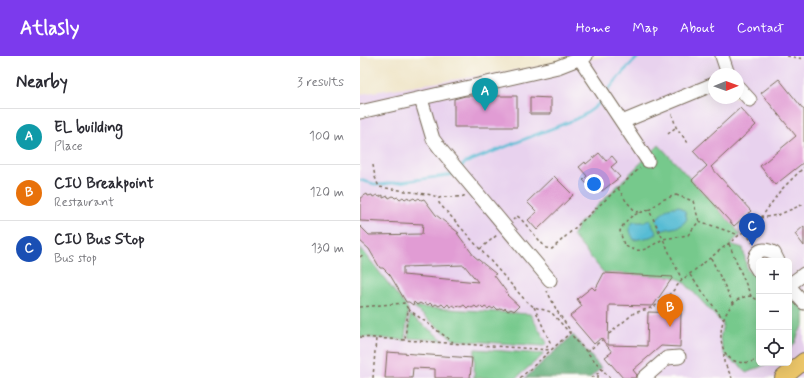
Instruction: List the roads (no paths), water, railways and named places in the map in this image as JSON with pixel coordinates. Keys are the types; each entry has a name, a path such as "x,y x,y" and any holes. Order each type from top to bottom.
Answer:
{"main road":[{"path":"783,378 804,361"}],"street":[{"path":"722,56 726,68"},
{"path":"360,112 558,67 583,57 622,122 648,161"},
{"path":"622,122 708,86"},
{"path":"744,94 750,100"},
{"path":"421,99 433,139 550,280"},
{"path":"756,267 754,264 754,256 759,252 767,249 774,253 776,258"},
{"path":"792,284 804,275"},
{"path":"792,289 804,303"},
{"path":"644,378 667,358 678,357"}],"water":[{"path":"679,206 685,211 687,219 685,222 682,225 661,231 656,219 668,208"},
{"path":"650,220 657,234 634,240 630,231 630,227 633,222 644,222"}],"waterway":[{"path":"609,89 639,56"},
{"path":"461,167 465,163 573,120 589,112 602,100"},
{"path":"360,180 378,185 451,175 454,172"}],"place":[{"name":"EL building","path":"485,111"},
{"name":"CIU Bus Stop","path":"752,246"},
{"name":"CIU Breakpoint","path":"670,327"}]}
